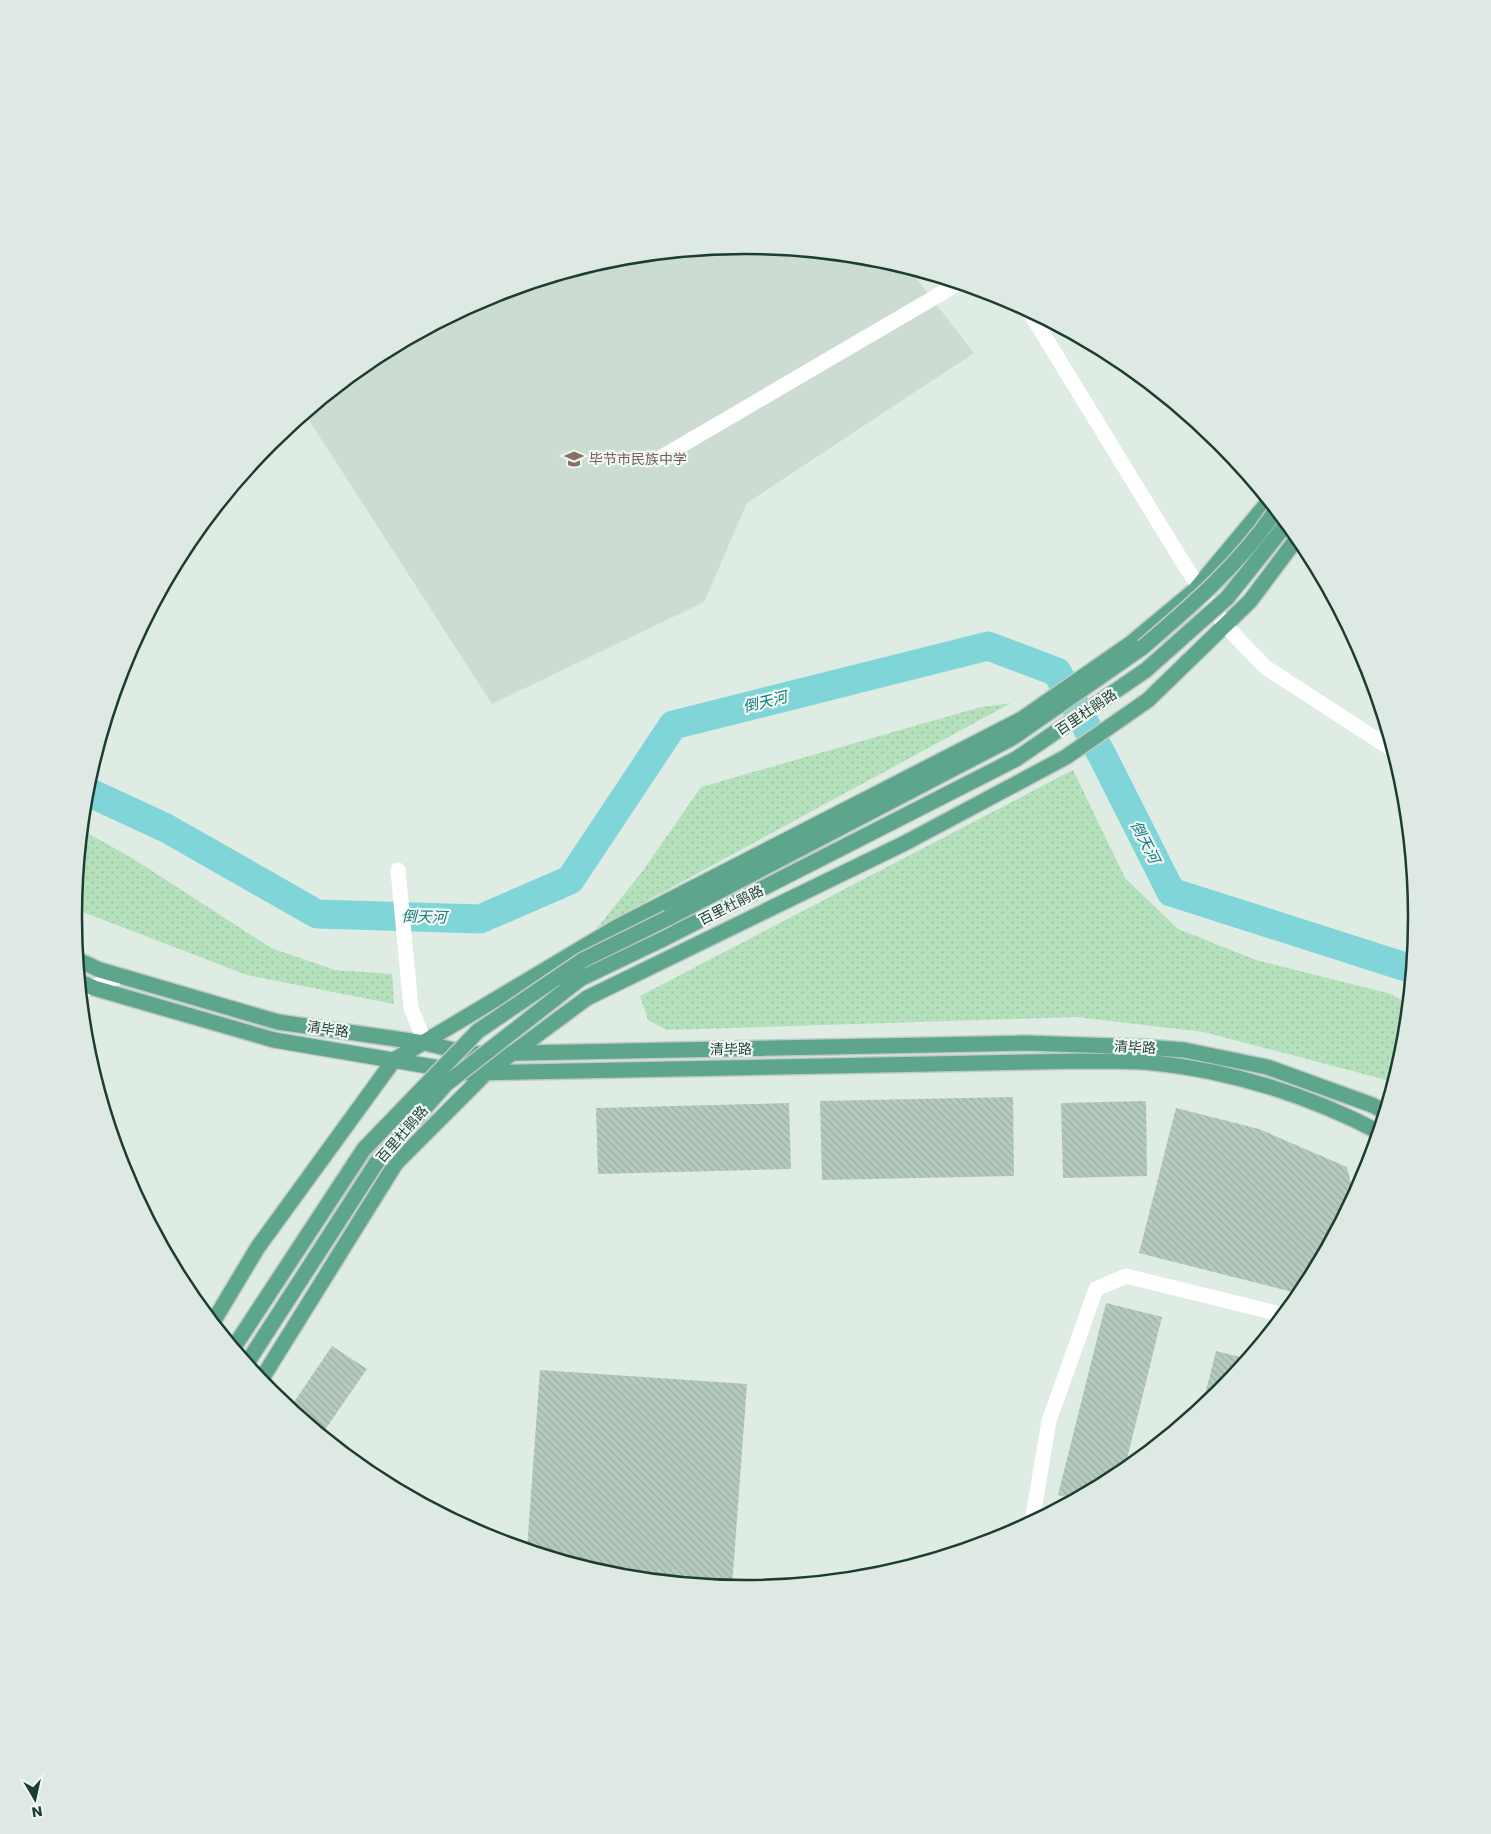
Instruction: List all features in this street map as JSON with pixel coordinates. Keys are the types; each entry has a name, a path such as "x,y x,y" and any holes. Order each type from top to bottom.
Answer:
{"main road":[{"path":"217,1316 258,1247 394,1060 617,927 1022,719 1130,644 1201,591 1265,506"},
{"name":"百里杜鹃路","path":"237,1342 364,1149 478,1031 583,960 668,918 1012,738 1143,647 1262,532 1273,515"},
{"name":"百里杜鹃路","path":"250,1358 377,1162 446,1084 515,1028 580,979 661,940 1016,759 1146,670 1227,598 1282,529"},
{"path":"265,1373 396,1163 486,1072 514,1054 587,998 905,843 1066,756 1143,703 1250,600 1293,544"},
{"name":"清毕路","path":"84,962 121,976 278,1022 425,1043 470,1054 1025,1043 1146,1047 1184,1050 1267,1066 1372,1104 1380,1109"},
{"path":"86,987 274,1040 469,1073 1072,1061 1153,1063 1256,1082 1319,1105 1373,1129"}],"street":[{"path":"660,458 952,287"},
{"path":"1035,320 1201,591 1225,624 1265,667 1386,746"},
{"path":"398,870 411,1008 425,1043"},
{"path":"86,987 121,976"},
{"path":"1033,1515 1048,1421 1096,1289 1126,1276 1277,1313"}],"shaded area":[{"name":"毕节市民族中学","path":"702,255 789,255 875,267 915,276 974,353 747,503 704,602 492,704 308,419 377,366 452,322 532,289 616,267"}],"green space":[{"path":"1011,703 597,928 642,872 701,787 981,707"},
{"path":"1073,770 1125,878 1178,929 1256,960 1391,994 1403,1001 1388,1080 1204,1032 1076,1017 667,1030 648,1020 640,996"},
{"path":"88,833 132,858 271,948 335,970 392,974 394,1004 247,975 82,912"}],"building":[{"path":"1013,1097 1014,1176 822,1180 820,1101"},
{"path":"1146,1101 1147,1176 1063,1178 1061,1103"},
{"path":"789,1103 791,1169 598,1174 596,1108"},
{"path":"1176,1108 1259,1129 1347,1167 1351,1185 1320,1249 1292,1292 1139,1253"},
{"path":"1106,1303 1162,1317 1127,1459 1066,1497 1058,1495"},
{"path":"332,1346 367,1369 325,1429 294,1402"},
{"path":"1216,1351 1241,1357 1214,1386 1205,1394"},
{"path":"540,1370 747,1384 733,1580 702,1579 616,1567 527,1543"}],"waterway":[{"name":"倒天河","path":"94,795 166,828 317,914 480,919 570,880 673,725 988,646 1057,672 1103,757 1171,892 1406,967"}],"place":[{"name":"毕节市民族中学","path":"574,459"}]}
